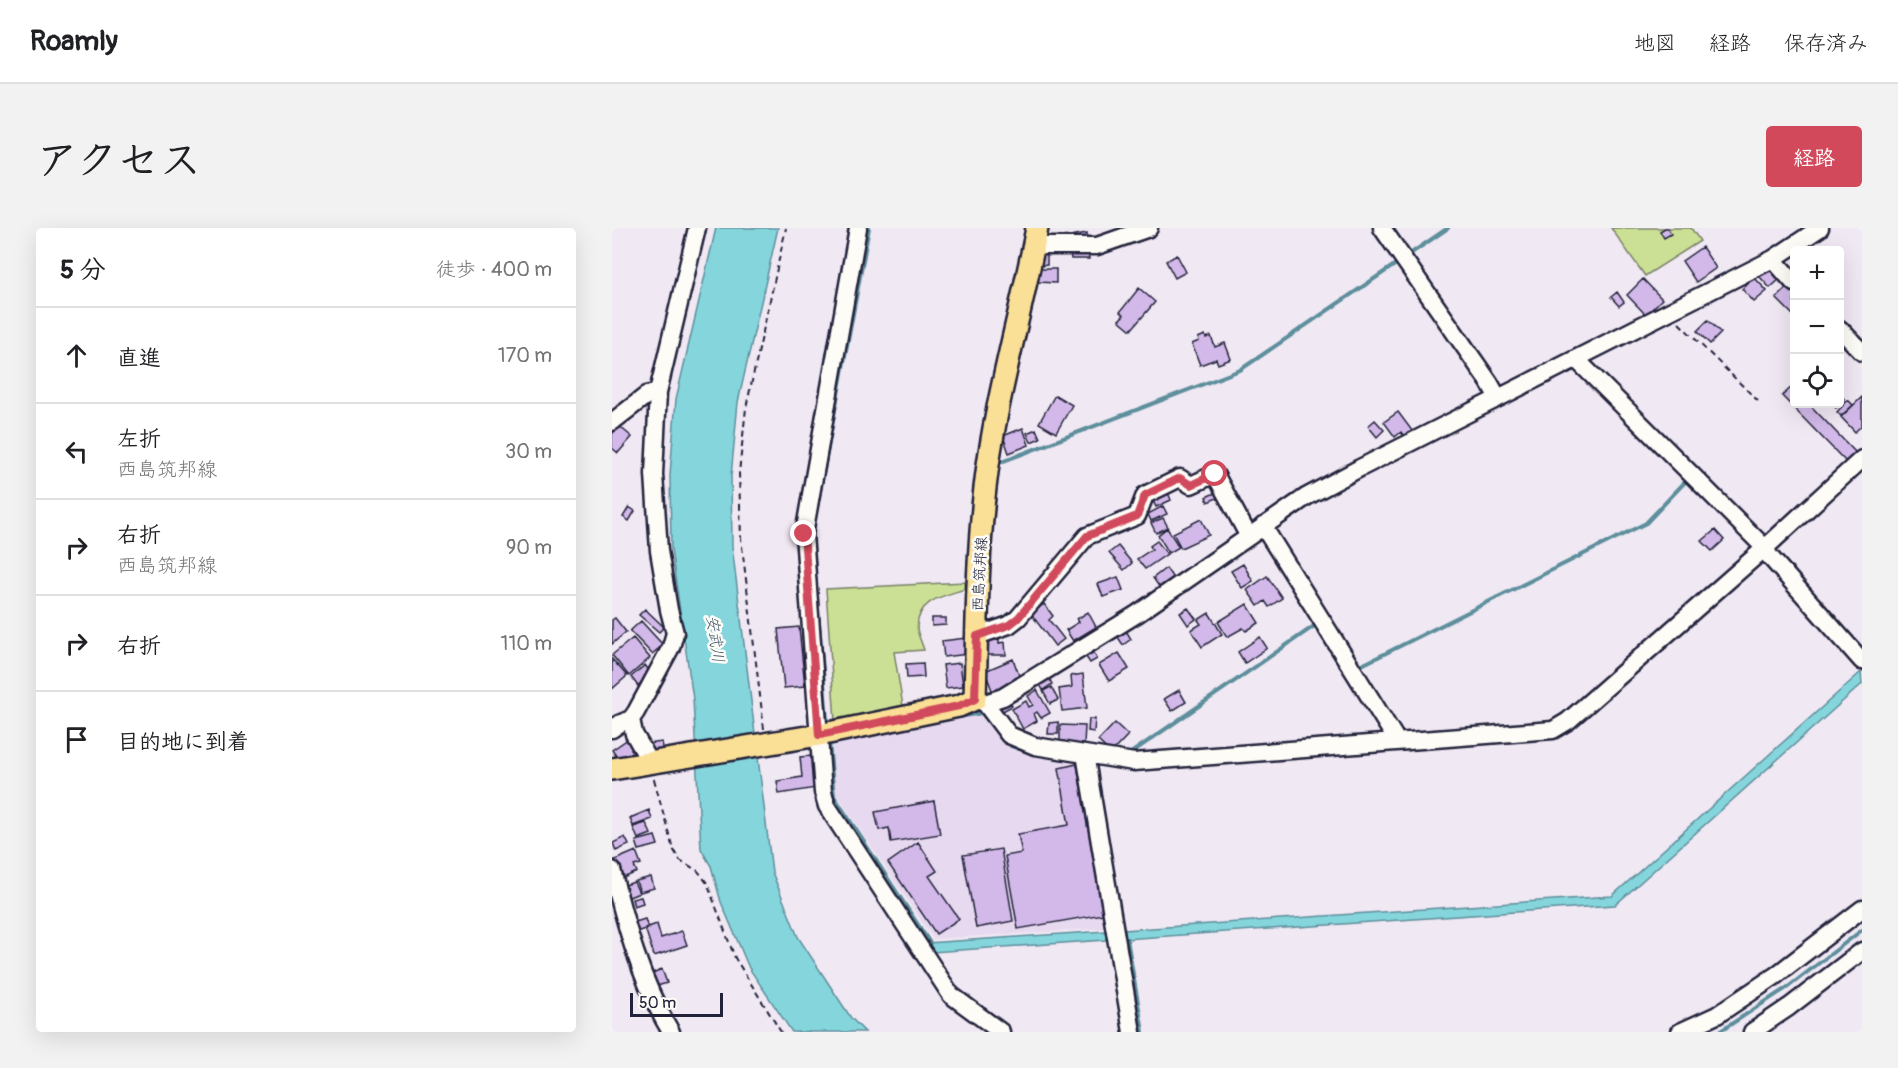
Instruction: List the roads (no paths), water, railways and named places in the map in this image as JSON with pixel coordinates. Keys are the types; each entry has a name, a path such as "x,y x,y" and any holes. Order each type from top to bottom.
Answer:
{"main road":[{"name":"西島筑邦線","path":"980,701 977,636 979,559 985,488 996,420 1034,233"},
{"path":"612,769 819,735 980,701"}],"street":[{"path":"612,729 631,719 671,647 675,633 659,551 654,485 658,392 697,228"},
{"path":"858,228 804,534 823,792 827,806 951,995 1000,1032"},
{"path":"1034,233 1097,246 1149,228"},
{"path":"1382,228 1498,398"},
{"path":"980,701 1003,697 1137,614 1306,497 1773,259 1821,228"},
{"path":"1773,259 1790,278"},
{"path":"1844,334 1862,352"},
{"path":"1576,359 1765,549 1862,661"},
{"path":"612,422 647,395 658,392"},
{"path":"980,701 1009,735 1035,746 1134,762 1553,730 1568,721 1765,549 1862,459"},
{"path":"977,636 1009,625 1018,618 1087,536 1137,516 1145,495 1180,478 1191,485 1215,474 1248,535"},
{"path":"1263,526 1394,736 1394,742"},
{"path":"631,719 634,734 650,762"},
{"path":"1085,754 1132,1032"},
{"path":"612,870 623,916 649,990 671,1032"},
{"path":"1680,1032 1717,1015 1775,976 1862,909"},
{"path":"1752,1032 1789,1007 1862,951"}],"water":[{"name":"安武川","path":"716,228 778,228 738,402 731,476 732,546 772,872 798,937 851,1018 865,1032 792,1032 749,968 721,902 711,866 701,849 693,699 671,549 670,475 676,399"},
{"path":"1861,672 1862,684 1615,905 1125,939 1124,930 1612,896"},
{"path":"1106,931 1106,940 932,952 927,943"}],"waterway":[{"path":"817,507 869,228"},
{"path":"1410,254 1448,228"},
{"path":"996,464 1240,370 1396,264"},
{"path":"1357,665 1358,667 1646,523 1685,482"},
{"path":"814,562 827,720"},
{"path":"1128,755 1317,624"},
{"path":"952,718 982,713 985,717"},
{"path":"829,742 834,796 930,943"},
{"path":"1011,746 1032,753"},
{"path":"1719,1032 1788,987 1862,930"},
{"path":"1127,939 1143,1032"}]}
